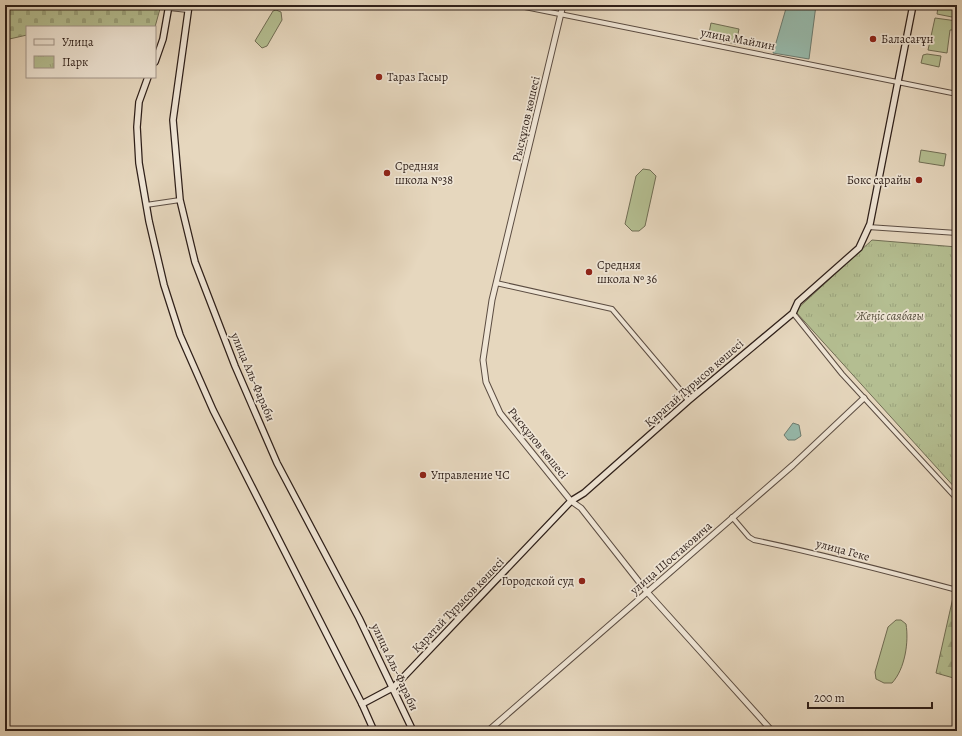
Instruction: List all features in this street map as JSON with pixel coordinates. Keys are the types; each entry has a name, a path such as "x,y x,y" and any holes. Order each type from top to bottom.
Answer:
{"main road":[{"name":"Қаратай Тұрысов көшесі","path":"362,704 394,687 571,501 584,493 688,401 792,313 798,302 859,248 868,227 899,81 913,5"},
{"path":"156,59 163,39 169,6"},
{"name":"улица Аль-Фараби","path":"189,8 173,120 180,200 195,262 235,366 277,463 354,606 394,687 413,731"},
{"path":"148,78 139,102 137,127 139,163 146,205 164,284 180,335 213,410 362,704 374,731"}],"street":[{"name":"улица Майлин","path":"515,5 899,81 957,94"},
{"name":"Рысқұлов көшесі","path":"563,5 496,283 483,360 486,382 492,397 508,424 571,501 581,508 648,592 772,731"},
{"path":"169,6 189,8"},
{"path":"146,205 180,200"},
{"path":"868,227 957,234"},
{"path":"496,283 612,309 683,393 688,401"},
{"path":"792,313 842,374 957,499"},
{"name":"улица Шостаковича","path":"488,731 793,465 864,398"},
{"name":"улица Геке","path":"732,517 749,537 754,540 812,552 832,559 957,590"}],"green space":[{"path":"5,5 161,5 155,26 26,26 26,35 5,40"},
{"path":"930,5 957,5 957,18 937,14 938,7"},
{"path":"276,10 281,12 282,20 267,46 262,48 255,41 273,11"},
{"path":"935,18 957,21 957,30 950,30 947,53 928,50"},
{"path":"711,23 739,29 736,44 708,38"},
{"path":"927,54 941,56 939,67 921,63 923,55"},
{"path":"921,150 946,154 944,166 919,162"},
{"path":"643,169 650,170 656,176 645,226 639,231 632,231 625,224 636,176"},
{"name":"Жеңіс саябағы","path":"872,240 957,247 957,490 795,311"},
{"path":"954,593 957,594 957,679 936,673"},
{"path":"896,620 901,620 906,624 907,639 905,655 900,670 892,683 884,683 876,679 875,672 888,627"}],"shaded area":[{"path":"787,5 816,5 809,59 773,53"},
{"path":"793,423 799,425 801,436 795,440 788,440 784,435"}],"place":[{"name":"Баласағұн","path":"873,39"},
{"name":"Тараз Гасыр","path":"379,77"},
{"name":"Средняя школа №38","path":"387,173"},
{"name":"Бокс сарайы","path":"919,180"},
{"name":"Средняя школа № 36","path":"589,272"},
{"name":"Управление ЧС","path":"423,475"},
{"name":"Городской суд","path":"582,581"}]}
